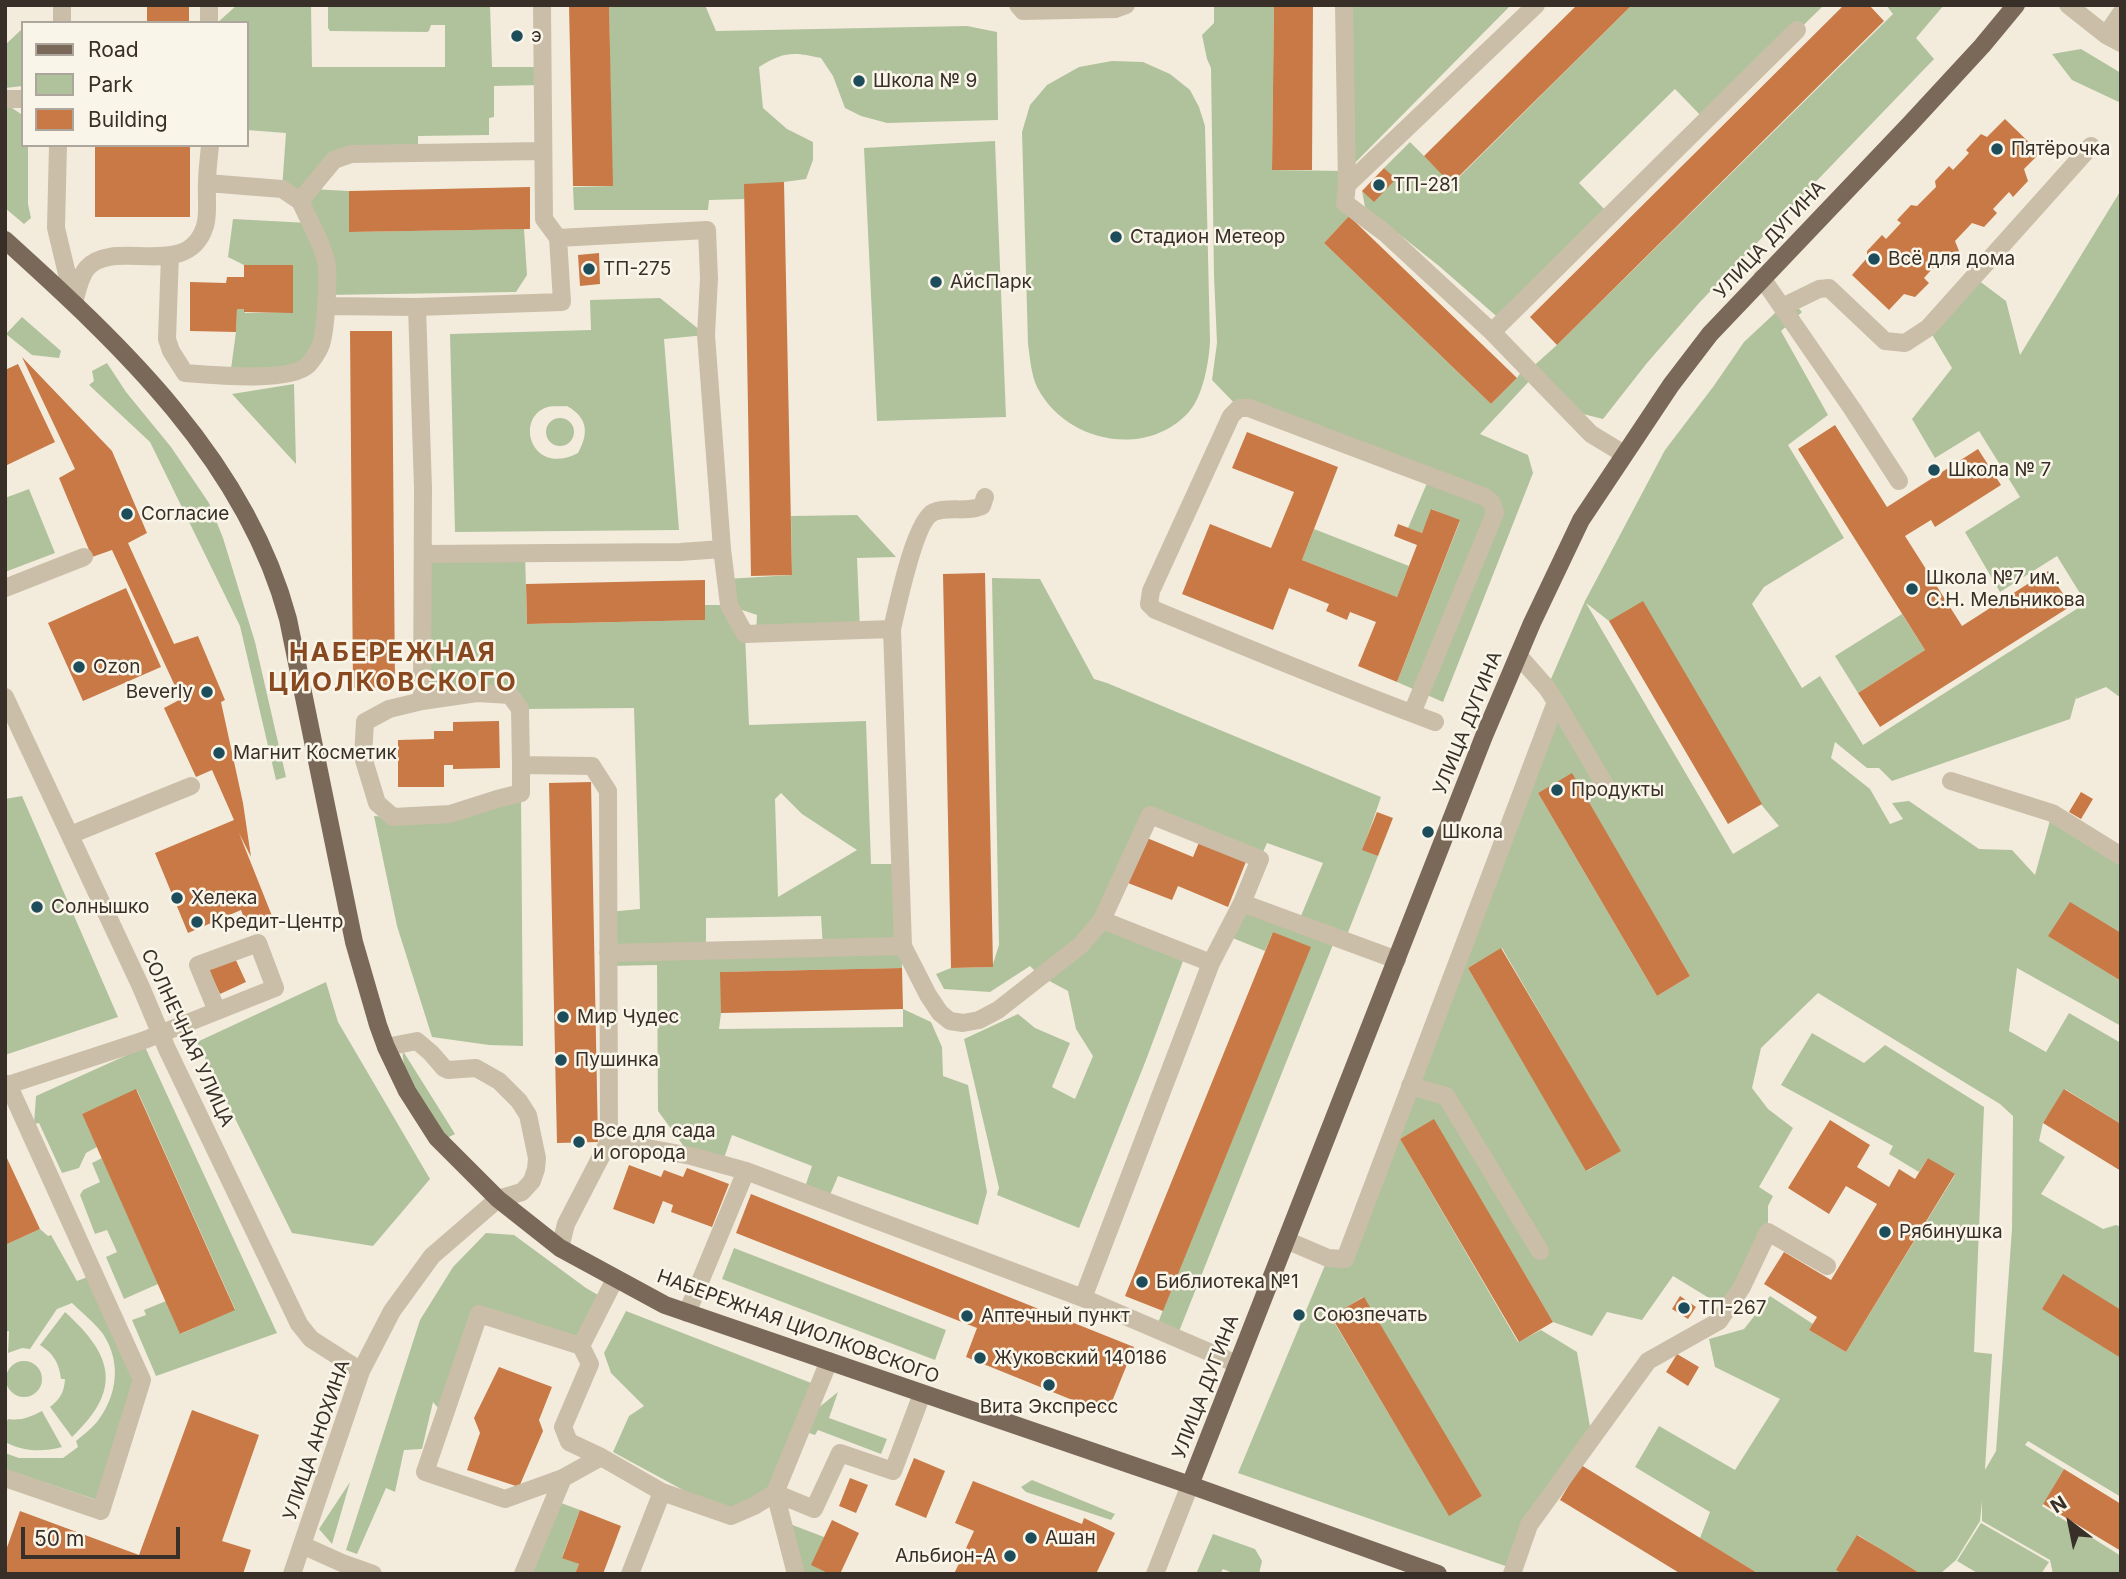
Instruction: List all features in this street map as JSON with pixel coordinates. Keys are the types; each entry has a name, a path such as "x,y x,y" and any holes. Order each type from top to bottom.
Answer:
{"main road":[{"name":"УЛИЦА ДУГИНА","path":"1190,1485 1484,736 1518,655 1581,520 1664,395 1710,334 1917,116 2016,5"},
{"name":"НАБЕРЕЖНАЯ ЦИОЛКОВСКОГО","path":"5,240 74,303 151,380 199,443 247,517 276,581 288,619 354,942 386,1047 417,1109 437,1138 498,1199 561,1248 657,1301 687,1313 1190,1485 1438,1574"}],"street":[{"path":"326,306 418,307 562,302 558,238 544,219 542,5"},
{"path":"1018,5 1023,11 1115,9 1126,5"},
{"path":"1344,5 1345,203 1385,233 1492,332 1591,434 1624,454"},
{"path":"1347,185 1536,5"},
{"path":"2068,5 2113,39 2121,13"},
{"path":"1492,332 1797,30"},
{"path":"1782,307 1819,289 1829,288 1885,341 1905,342 1928,328 2091,145"},
{"path":"58,147 56,229 74,303"},
{"path":"74,303 84,271 95,262 118,257 170,255 189,250 200,238 206,223 210,147"},
{"path":"300,201 334,160 351,154 543,151"},
{"path":"170,255 167,339 185,373 254,377 288,373 308,365 320,348 326,306 326,261 300,201 282,189 207,183"},
{"path":"558,238 707,230 709,278 706,335 722,549 729,605 745,634 892,629"},
{"path":"1762,278 1899,481"},
{"path":"418,307 423,488 422,701"},
{"path":"1412,713 1495,513 1492,503 1485,497 1249,408 1239,408 1231,416 1195,492 1151,591 1149,604 1154,610 1412,713 1435,722"},
{"path":"985,497 982,506 973,510 937,511 929,514 922,523 892,629 903,946 940,1013 950,1021 963,1023 979,1020 998,1010 1081,946 1102,920 1150,815 1260,859 1242,903 1211,962 1083,1298"},
{"path":"423,554 680,552 722,549"},
{"path":"5,588 84,556"},
{"path":"1518,655 1547,688 1605,785"},
{"path":"477,692 510,695 520,709 521,765 521,793 450,814 393,817 377,803 363,757 365,722 389,709 422,701 477,692"},
{"name":"СОЛНЕЧНАЯ УЛИЦА","path":"5,697 299,1324 311,1339 361,1371"},
{"path":"1286,1240 1328,1258 1345,1259 1556,702"},
{"path":"521,765 592,766 608,791 609,1141 566,1224 561,1248"},
{"path":"1951,781 2052,813 2121,856"},
{"path":"70,835 191,786"},
{"path":"1242,903 1397,960"},
{"path":"1102,920 1211,962"},
{"path":"5,1478 101,1511 142,1380 7,1085 142,1041 275,988 258,943 198,965 217,1011"},
{"path":"608,953 903,946"},
{"name":"УЛИЦА АНОХИНА","path":"292,1574 361,1371 392,1311 432,1256 498,1199 523,1192 532,1181 536,1169 537,1158 528,1115 519,1101 499,1081 476,1068 444,1068 417,1041 386,1047"},
{"path":"1410,1086 1446,1096 1540,1251"},
{"path":"609,1141 691,1156 746,1171 1083,1298 1237,1364"},
{"path":"687,1313 746,1171"},
{"path":"1512,1574 1529,1525 1648,1360 1718,1321 1742,1287 1768,1232 1827,1266"},
{"path":"581,1346 615,1279"},
{"path":"601,1457 563,1478 505,1499 425,1472 480,1314 581,1346 590,1364 563,1427 569,1442 601,1457 662,1492 731,1516 775,1493 829,1361"},
{"path":"775,1493 814,1509 840,1453 893,1471 922,1394"},
{"path":"523,1574 563,1478"},
{"name":"УЛИЦА ДУГИНА","path":"1155,1574 1190,1485"},
{"path":"630,1574 662,1492"},
{"path":"775,1493 796,1574"},
{"path":"302,1545 373,1574"}],"green space":[{"path":"237,5 311,5 312,67 445,67 445,25 431,25 427,32 330,31 328,5 490,5 492,67 543,67 542,85 494,86 494,117 489,118 489,135 418,136 418,153 351,154 311,189 349,191 350,232 524,229 527,275 516,292 326,295 308,365 230,376 237,309 244,309 245,313 293,312 293,266 244,265 228,257 233,219 309,223 282,189 286,133 248,130 248,21 219,21"},
{"path":"609,5 705,5 716,31 967,26 997,32 998,120 887,123 861,116 845,108 833,76 821,58 796,54 782,56 759,67 763,108 787,129 813,142 813,160 806,179 784,182 745,199 709,200 708,210 574,210 573,187 612,186"},
{"path":"1214,5 1274,5 1272,170 1347,171 1349,216 1324,243 1491,404 1525,366 1529,370 1557,345 1893,14 1886,5 1944,5 1916,38 1934,59 1700,302 1603,419 1567,410 1534,376 1480,434 1528,455 1533,473 1443,702 1397,682 1460,521 1432,509 1422,533 1408,528 1430,476 1239,408 1212,380 1217,343 1211,68 1202,35 1214,23"},
{"path":"1344,5 1511,5 1347,171"},
{"path":"1632,5 1824,5 1706,121 1675,89 1579,183 1610,215 1502,321 1365,207 1362,191 1374,201 1395,180 1384,168 1410,142 1452,184"},
{"path":"21,30 21,86 5,88 5,45"},
{"path":"2081,49 2121,73 2121,103 2072,80 2052,54"},
{"name":"Стадион Метеор","path":"1112,61 1143,62 1170,74 1190,90 1205,126 1210,341 1204,379 1198,398 1188,413 1170,427 1150,436 1129,439 1107,438 1086,432 1066,421 1050,406 1035,382 1028,344 1022,132 1030,105 1047,85 1079,67"},
{"path":"5,107 21,114 21,147 28,147 28,204 31,218 24,224 5,208"},
{"name":"АйсПарк","path":"995,141 1006,417 877,421 864,148"},
{"path":"2121,190 2121,698 2106,687 2076,699 2077,694 2070,719 1892,781 1879,768 1867,768 1835,742 1831,758 1870,789 1890,824 1903,819 1892,803 1909,801 1979,849 2012,850 2035,875 2052,813 2121,856 2121,933 2049,936 2121,981 2121,1026 2017,968 2009,1031 2046,1052 2069,1013 2121,1043 2121,1124 2065,1089 2043,1123 2039,1141 2065,1157 2041,1194 2103,1229 2116,1225 2121,1227 2121,1497 2028,1441 2025,1445 2064,1469 2042,1506 2121,1556 2121,1574 2053,1574 2050,1560 1982,1521 1982,1501 1980,1521 1956,1560 1940,1574 1921,1574 1858,1535 1843,1574 1759,1574 1700,1538 1710,1512 1635,1467 1659,1426 1735,1470 1780,1399 1715,1367 1709,1339 1744,1329 1770,1296 1813,1324 1809,1330 1846,1352 1955,1175 1928,1158 1919,1172 1889,1154 1893,1146 1781,1085 1812,1033 1864,1063 1885,1045 1984,1107 1974,1352 1992,1354 1985,1470 1996,1451 2012,1229 2013,1116 2000,1104 1818,993 1761,1048 1752,1088 1768,1109 1793,1128 1759,1187 1773,1196 1768,1206 1768,1232 1727,1309 1673,1276 1642,1320 1607,1312 1592,1336 1553,1322 1434,1120 1400,1139 1518,1342 1541,1330 1577,1352 1592,1438 1529,1525 1514,1569 1238,1473 1328,1258 1344,1259 1556,702 1547,688 1585,601 1665,450 1744,342 1790,299 1802,312 1781,331 1828,415 1788,445 1844,538 1764,587 1752,604 1802,688 1820,676 1863,745 2086,603 2057,556 2000,592 1965,532 2020,497 1979,431 1935,458 1912,419 1952,368 1928,328 1974,277 2006,301 2020,355","holes":["1586,603 1609,621 1779,826 1733,854","1572,774 1690,976 1657,996 1538,793","1502,948 1620,1151 1587,1171 1468,968","1363,1297 1482,1496 1449,1515 1331,1317"]},
{"path":"660,298 706,335 664,339 679,530 455,532 450,334 591,330 590,300","holes":["567,406 583,421 585,433 578,453 562,458 549,458 539,452 530,434 531,423 536,414 550,407"]},
{"path":"22,317 61,351 59,358 32,355 6,334"},
{"path":"107,363 126,392 171,447 209,503 223,538 255,642 286,777 276,780 240,626 150,442 89,385 94,381 92,371"},
{"path":"294,384 296,464 232,394"},
{"path":"560,418 570,422 574,432 570,442 560,446 550,442 546,432 550,422"},
{"path":"29,489 55,553 5,572 5,498"},
{"path":"857,515 896,557 857,558 860,630 756,633 757,615 730,606 745,634 749,725 866,721 871,864 900,864 902,968 721,972 719,1029 903,1027 903,1009 931,1022 942,1047 943,1076 968,1085 987,1192 978,1225 838,1176 827,1202 803,1193 812,1166 732,1135 722,1164 691,1156 658,1111 657,965 609,966 608,912 640,909 634,708 520,709 510,695 422,701 423,554 525,553 527,624 705,620 705,605 728,605 726,579 792,575 791,516","holes":["781,793 802,814 857,850 778,897 775,799","821,916 823,948 706,950 706,918"]},
{"path":"1314,529 1409,566 1397,597 1302,560"},
{"path":"992,578 1040,579 1094,679 1381,797 1363,849 1378,856 1345,940 1336,937 1176,1339 1155,1330 1310,948 1273,932 1265,951 1225,935 1242,903 1298,923 1323,863 1267,843 1260,859 1150,815 1103,920 1186,953 1079,1228 997,1195 999,1188 964,1039 1018,1014 1035,1028 1070,1043 1052,1087 1075,1099 1093,1056 1076,1029 1068,991 1040,976 1030,966 990,992 944,989 936,974 951,968 992,967 999,945"},
{"path":"1902,614 1925,650 1858,693 1835,656"},
{"path":"521,793 523,1046 489,1045 432,1037 397,926 374,816 451,822"},
{"name":"Солнышко","path":"22,796 118,1017 5,1055 5,799"},
{"path":"326,982 338,1022 430,1179 373,1246 292,1233 197,1042"},
{"path":"145,1047 277,1333 156,1376 132,1320 146,1315 144,1310 166,1301 181,1334 235,1309 137,1090 82,1114 97,1147 86,1153 79,1168 62,1173 39,1123 34,1124 36,1096"},
{"path":"403,1051 455,1134 447,1138 426,1108 406,1071"},
{"path":"102,1158 158,1284 124,1299 106,1257 117,1252 107,1230 95,1234 80,1195 83,1190 100,1182 92,1163"},
{"path":"40,1229 48,1236 51,1235 77,1281 90,1276 136,1380 97,1500 5,1469 5,1453 19,1458 63,1458 78,1447 76,1441 95,1425 104,1412 115,1379 113,1356 103,1334 72,1303 57,1309 30,1349 22,1348 8,1353 9,1331 5,1332 5,1245"},
{"path":"486,1233 514,1235 605,1299 581,1346 479,1314 444,1415 433,1402 422,1449 404,1450 395,1492 386,1488 357,1554 346,1550 420,1320 453,1267"},
{"path":"734,1248 946,1330 935,1360 722,1279"},
{"path":"626,1311 819,1386 775,1493 731,1516 613,1452 629,1416 644,1406 611,1373 604,1353"},
{"path":"65,1312 94,1343 106,1373 105,1388 99,1404 72,1437 50,1407 61,1395 65,1379 61,1379 52,1355 40,1345"},
{"path":"24,1361 37,1366 42,1379 37,1392 24,1397 11,1392 6,1379 11,1366"},
{"path":"838,1392 829,1418 887,1439 881,1454 818,1430 815,1435 806,1432 812,1413"},
{"path":"42,1411 62,1447 33,1450 5,1442 5,1425 8,1419 26,1418"},
{"path":"1032,1480 1115,1514 1111,1520 1026,1492 1021,1487"},
{"path":"350,1482 332,1544 319,1529"},
{"path":"553,1500 580,1510 562,1557 579,1564 575,1574 523,1574"},
{"path":"782,1521 824,1537 830,1574 796,1574"},
{"path":"1981,1523 2049,1562 2041,1574 1979,1574 1957,1561"},
{"path":"1213,1534 1255,1549 1262,1561 1259,1574 1235,1574 1223,1569 1220,1574 1196,1574"}],"building":[{"path":"147,5 189,5 189,21 147,21"},
{"path":"569,5 609,5 613,186 573,186"},
{"path":"1274,5 1313,5 1312,170 1272,170"},
{"path":"1577,5 1632,5 1451,184 1424,156"},
{"path":"1844,5 1869,5 1884,21 1557,345 1530,317"},
{"path":"2005,119 2040,153 2024,169 2028,181 2013,197 2009,192 1993,209 1997,213 1984,227 1972,223 1955,241 1959,251 1945,266 1940,262 1932,269 1924,278 1929,283 1915,297 1904,294 1889,310 1852,275 1867,258 1867,251 1882,235 1886,239 1901,223 1897,220 1911,205 1917,206 1936,187 1935,181 1949,166 1953,170 1969,153 1966,150 1981,134 1987,137"},
{"path":"95,147 190,147 190,217 95,217"},
{"name":"ТП-281","path":"1384,168 1396,179 1374,202 1362,191"},
{"path":"784,182 792,575 751,576 744,184"},
{"path":"530,187 530,229 349,232 349,191"},
{"path":"1349,216 1517,378 1491,404 1324,243"},
{"name":"ТП-275","path":"599,253 600,284 580,286 578,255"},
{"path":"244,265 293,265 293,313 244,312 244,309 237,309 236,332 190,331 190,282 226,283 227,277 244,277"},
{"path":"350,331 392,331 395,687 353,688"},
{"path":"22,357 112,451 147,533 128,543 174,644 198,636 225,700 221,702 243,803 251,857 239,833 274,921 249,931 241,910 188,933 155,853 234,820 212,770 196,777 164,708 181,699 112,550 92,557 59,478 75,469"},
{"path":"18,364 55,442 5,466 5,370"},
{"name":"Школа №7 им. С.Н. Мельникова","path":"1835,425 1887,507 1978,449 2001,485 1935,527 1931,520 1905,536 1962,626 2048,571 2071,606 1880,727 1858,693 1925,650 1798,449"},
{"path":"1247,432 1338,467 1302,560 1397,597 1417,545 1394,536 1398,524 1422,533 1431,509 1460,520 1397,682 1358,666 1376,622 1350,612 1347,620 1326,611 1329,604 1289,588 1273,630 1182,594 1210,524 1271,548 1294,492 1232,468"},
{"path":"985,573 993,967 951,968 943,574"},
{"path":"705,580 705,620 527,624 526,584"},
{"path":"126,588 161,667 83,701 48,623"},
{"path":"1643,601 1762,804 1728,824 1609,621"},
{"path":"499,721 500,768 453,769 453,765 444,765 444,787 398,787 398,740 434,739 434,731 453,731 453,722"},
{"path":"1572,773 1690,976 1657,996 1538,793"},
{"path":"591,782 598,1142 557,1143 549,783"},
{"path":"2081,792 2093,799 2081,819 2069,812"},
{"path":"1377,812 1393,818 1378,856 1362,850"},
{"path":"1147,838 1193,857 1200,840 1247,859 1228,907 1178,886 1172,900 1128,883"},
{"path":"2070,902 2121,933 2121,981 2048,936"},
{"path":"1273,932 1311,947 1163,1311 1125,1296"},
{"path":"1501,948 1621,1151 1586,1171 1468,968"},
{"path":"234,956 246,982 220,994 208,968"},
{"path":"902,968 903,1009 721,1013 720,972"},
{"path":"136,1089 235,1310 180,1334 82,1114"},
{"path":"2064,1089 2121,1124 2121,1171 2043,1123"},
{"path":"1434,1119 1553,1322 1519,1342 1400,1139"},
{"path":"1830,1120 1870,1145 1857,1167 1889,1187 1899,1169 1915,1179 1928,1158 1955,1174 1846,1352 1809,1330 1817,1317 1764,1284 1784,1252 1831,1280 1877,1204 1846,1186 1829,1214 1788,1188"},
{"path":"5,1154 40,1229 5,1245"},
{"path":"629,1165 661,1177 664,1170 683,1177 687,1168 729,1184 712,1227 671,1212 673,1205 663,1201 654,1224 613,1209"},
{"path":"751,1194 1134,1347 1107,1414 966,1357 977,1328 736,1233"},
{"path":"2063,1274 2121,1310 2121,1358 2042,1309"},
{"name":"ТП-267","path":"1680,1296 1696,1307 1688,1319 1672,1309"},
{"path":"1364,1297 1482,1496 1449,1516 1331,1316"},
{"path":"1677,1354 1699,1367 1688,1386 1666,1372"},
{"path":"499,1367 552,1387 539,1420 543,1431 519,1487 467,1470 480,1433 474,1418"},
{"path":"192,1410 259,1435 222,1541 251,1550 243,1574 13,1574 5,1571 5,1553 20,1511 139,1555"},
{"path":"914,1458 945,1471 926,1518 895,1505"},
{"path":"1581,1465 1759,1574 1681,1574 1560,1500"},
{"path":"2064,1469 2121,1504 2121,1551 2043,1504"},
{"path":"850,1478 868,1485 856,1513 839,1506"},
{"path":"973,1481 1082,1524 1084,1518 1115,1533 1096,1574 954,1574 974,1531 955,1523"},
{"path":"580,1510 621,1526 603,1574 575,1574 579,1564 562,1558"},
{"path":"832,1520 859,1533 840,1574 830,1574 811,1565"},
{"path":"1857,1535 1921,1574 1843,1574 1836,1570"}],"place":[{"name":"э","path":"517,36"},
{"name":"Школа № 9","path":"859,81"},
{"name":"Пятёрочка","path":"1997,149"},
{"name":"ТП-281","path":"1379,185"},
{"name":"Стадион Метеор","path":"1116,237"},
{"name":"Всё для дома","path":"1874,259"},
{"name":"ТП-275","path":"589,269"},
{"name":"АйсПарк","path":"936,282"},
{"name":"Школа № 7","path":"1934,470"},
{"name":"Согласие","path":"127,514"},
{"name":"Школа №7 им. С.Н. Мельникова","path":"1912,589"},
{"name":"Ozon","path":"79,667"},
{"name":"Beverly","path":"207,692"},
{"name":"Магнит Косметик","path":"219,753"},
{"name":"Продукты","path":"1557,790"},
{"name":"Школа","path":"1428,832"},
{"name":"Хелека","path":"177,898"},
{"name":"Солнышко","path":"37,907"},
{"name":"Кредит-Центр","path":"197,922"},
{"name":"Мир Чудес","path":"563,1017"},
{"name":"Пушинка","path":"561,1060"},
{"name":"Все для сада и огорода","path":"579,1142"},
{"name":"Рябинушка","path":"1885,1232"},
{"name":"Библиотека №1","path":"1142,1282"},
{"name":"ТП-267","path":"1684,1308"},
{"name":"Союзпечать","path":"1299,1315"},
{"name":"Аптечный пункт","path":"967,1316"},
{"name":"Жуковский 140186","path":"980,1358"},
{"name":"Вита Экспресс","path":"1049,1385"},
{"name":"Ашан","path":"1031,1538"},
{"name":"Альбион-А","path":"1010,1556"}],"district":[{"name":"НАБЕРЕЖНАЯ ЦИОЛКОВСКОГО","path":"393,668"}]}
